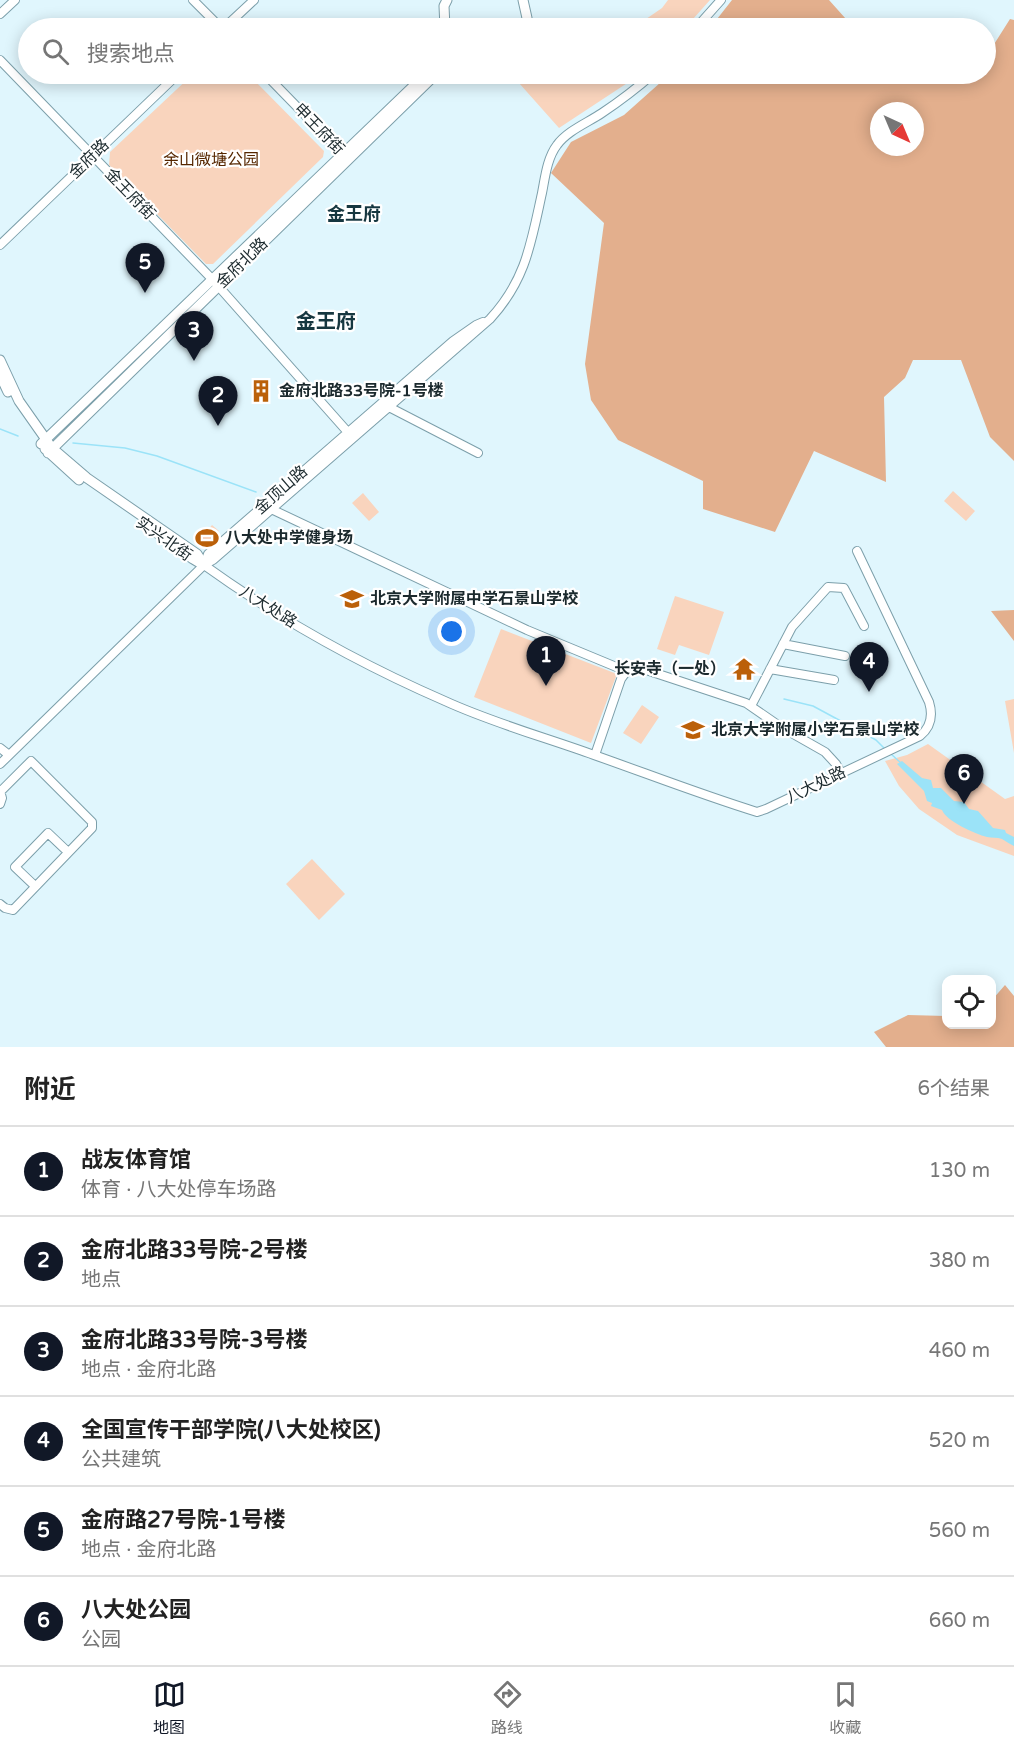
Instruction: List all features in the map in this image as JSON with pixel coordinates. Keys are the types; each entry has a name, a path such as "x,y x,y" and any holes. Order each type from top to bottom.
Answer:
{"main road":[{"path":"523,0 527,18"},
{"path":"444,18 445,2"},
{"name":"金府北路","path":"346,156 416,84"},
{"name":"金府北路","path":"43,442 425,84"},
{"name":"金府北路","path":"50,450 215,282"},
{"name":"实兴北街","path":"0,360 19,401 43,442"},
{"name":"实兴北街","path":"0,375 14,404 50,450 197,554 204,565"}],"street":[{"path":"0,14 15,0"},
{"path":"193,0 212,18"},
{"path":"233,18 254,0"},
{"path":"705,18 721,0"},
{"name":"金王府街","path":"0,60 18,79"},
{"name":"金王府街","path":"23,84 215,282 350,435"},
{"name":"金府路","path":"0,245 168,84"},
{"name":"申王府街","path":"275,84 346,156"},
{"name":"金顶山路","path":"204,565 213,560 268,507 350,435 490,319 510,295 523,269 546,174 552,153 557,145 568,134 640,84"},
{"path":"385,405 478,453"},
{"path":"268,507 518,626 626,671"},
{"name":"八大处路","path":"204,565 307,632 359,661 445,701 483,717 759,812 920,736 926,732 931,720 931,709 857,551"},
{"path":"0,764 204,565"},
{"path":"751,706 792,627 828,587 843,588 864,626"},
{"path":"783,644 845,656"},
{"path":"595,756 621,679 626,671 640,668 746,703 781,727 816,746 832,758 841,773"},
{"path":"770,669 834,680"},
{"path":"0,748 9,755"},
{"path":"0,804 2,798 0,791 31,761 92,822 92,828 13,909 4,908 0,904"},
{"path":"35,886 15,867 48,833 68,852"}],"green space":[{"path":"668,0 710,0 694,18 648,18 662,8"},
{"name":"余山微塘公园","path":"182,84 258,84 324,151 323,157 213,264 206,264 109,165 110,152"},
{"path":"520,84 626,84 559,128"},
{"path":"953,491 975,511 966,521 944,501"},
{"path":"363,493 379,512 369,521 352,503"},
{"name":"八大处中学健身场","path":"212,525 219,531 201,548 196,545"},
{"path":"675,596 724,612 709,655 679,645 675,655 657,649"},
{"path":"501,629 617,674 591,743 474,697"},
{"path":"1014,699 1014,753 1005,701"},
{"path":"642,705 659,717 641,744 623,733"},
{"path":"928,744 1005,799 1014,796 1014,856 957,835 919,809 899,786 885,761 907,755"},
{"path":"312,859 345,894 319,920 286,884"}],"shaded area":[{"path":"732,0 829,0 845,18 718,18"},
{"path":"1010,19 1014,20 1014,461 990,437 961,360 913,360 905,378 884,397 886,482 814,451 775,532 703,509 703,481 618,440 591,400 585,364 604,223 551,173 571,142 624,115 659,84 996,84 996,41"},
{"path":"1014,610 1014,641 991,611"},
{"path":"1005,985 1014,996 1014,1047 886,1047 874,1032 908,1015 942,1016 942,1029 996,1029 996,995"}],"water":[{"path":"902,761 922,778 931,780 933,788 941,788 954,801 964,802 969,809 978,811 993,828 1005,830 1014,837 1014,846 1002,839 987,837 969,830 955,823 942,810 931,806 932,803 927,801 924,791 897,764"}],"waterway":[{"path":"0,429 18,436"},
{"path":"73,443 125,448 157,456 256,492"},
{"path":"784,699 813,706 876,740 885,749"},
{"path":"891,754 901,763"}],"place":[{"name":"金府路27号院-1号楼","path":"145,293"},
{"name":"金府北路33号院-3号楼","path":"194,361"},
{"name":"金府北路33号院-1号楼","path":"261,391"},
{"name":"金府北路33号院-2号楼","path":"218,426"},
{"name":"八大处中学健身场","path":"207,538"},
{"name":"北京大学附属中学石景山学校","path":"352,599"},
{"name":"长安寺（一处）","path":"744,669"},
{"name":"战友体育馆","path":"546,686"},
{"name":"全国宣传干部学院(八大处校区)","path":"869,692"},
{"name":"北京大学附属小学石景山学校","path":"693,730"},
{"name":"八大处公园","path":"964,804"}],"district":[{"name":"金王府","path":"354,214"},
{"name":"金王府","path":"326,322"}]}
